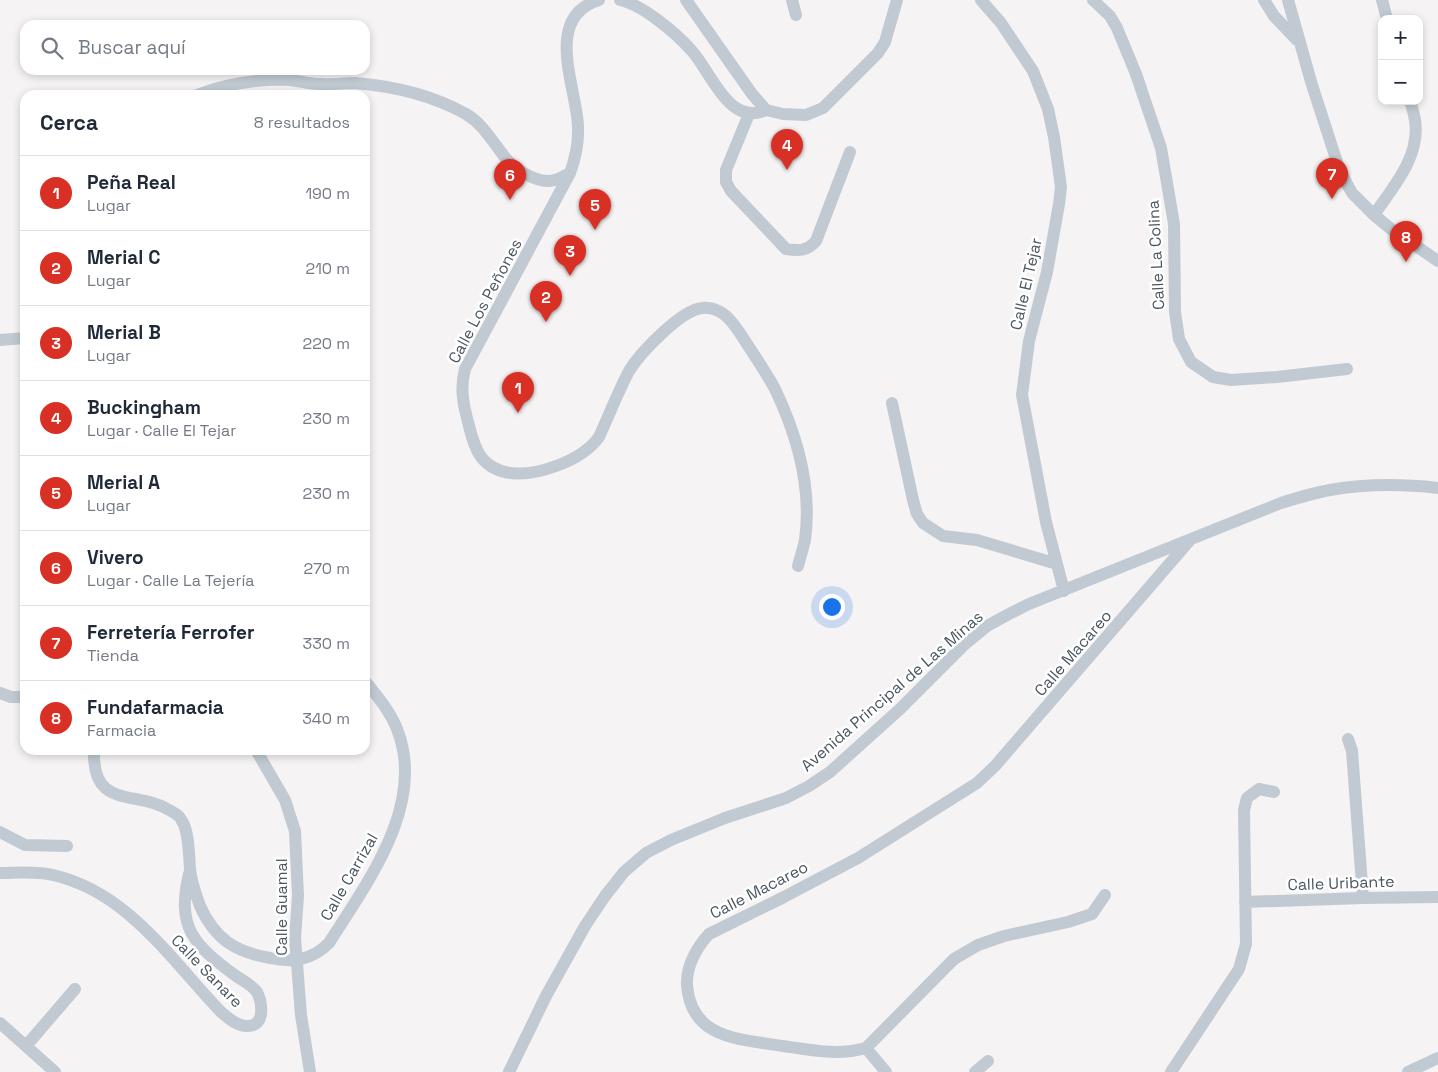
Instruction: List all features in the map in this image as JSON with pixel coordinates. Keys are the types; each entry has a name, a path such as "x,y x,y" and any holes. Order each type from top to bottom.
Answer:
{"street":[{"name":"Calle Los Peñones","path":"599,0 583,7 575,15 568,28 566,41 578,117 578,145 570,173 465,369 462,394 472,439 482,458 493,468 506,472 530,474 561,464 583,454 592,447 599,437 630,369 658,338 676,320 693,310 703,308 718,310 740,332 775,389 795,440 802,468 806,509 805,542 798,566"},
{"path":"620,0 633,4 669,29 693,52 720,92 737,108 749,114 758,114 766,110"},
{"path":"686,0 752,94 766,110 783,114 806,114 823,108 878,53 888,33 897,0"},
{"path":"792,0 796,15"},
{"name":"Calle El Tejar","path":"981,0 1001,22 1023,55 1038,84 1048,108 1061,187 1049,263 1029,341 1022,395 1046,522 1064,591"},
{"name":"Calle La Colina","path":"1093,0 1110,16 1117,28 1136,74 1161,148 1174,224 1175,312 1179,339 1191,362 1213,377 1231,380 1347,369"},
{"path":"1264,0 1274,16 1299,42"},
{"path":"1288,0 1299,42 1338,166 1352,193 1390,229 1438,261"},
{"path":"1382,0 1386,15"},
{"path":"211,90 259,82 290,80 321,84 339,89 352,83 419,94 454,108 482,126 505,158 524,173 550,182 570,173"},
{"path":"1374,215 1406,167 1412,154 1416,121 1411,105"},
{"path":"749,114 726,170 726,182 731,191 786,249 799,251 810,248 816,241 850,152"},
{"path":"0,340 20,338"},
{"path":"892,403 913,500 917,514 923,524 943,536 977,540 1057,564"},
{"name":"Avenida Principal de Las Minas","path":"509,1072 546,996 584,926 604,896 624,872 646,853 671,840 725,818 786,798 830,772 900,709 939,669 987,626 1029,604 1281,503 1329,490 1395,485 1438,488"},
{"name":"Calle Macareo","path":"866,1048 836,1053 817,1051 733,1038 710,1028 699,1020 692,1009 688,995 687,979 695,953 709,934 858,858 977,783 995,766 1034,722 1190,540"},
{"name":"Calle Carrizal","path":"190,871 195,894 210,926 231,945 256,956 279,960 310,957 319,953 330,944 389,843 400,811 405,780 400,739 392,718 370,688"},
{"path":"0,692 11,697 20,697"},
{"path":"1348,739 1352,751 1363,898"},
{"path":"94,755 95,770 102,784 110,792 156,804 176,814 183,821 190,852 190,871"},
{"name":"Calle Guamal","path":"259,755 285,800 295,831 298,896 295,938 301,1015 310,1072"},
{"path":"1171,1072 1239,969 1246,944 1244,810 1247,798 1259,789 1274,792"},
{"path":"0,832 25,845 67,846"},
{"name":"Calle Sanare","path":"0,873 36,872 52,874 79,882 105,895 129,913 145,929 221,1012 234,1022 248,1026 255,1023 262,1009 256,990 210,957 196,942 190,930 184,894 190,871"},
{"path":"886,1072 866,1048 954,959 978,945 1004,936 1068,922 1092,914 1105,895"},
{"name":"Calle Uribante","path":"1246,902 1438,897"},
{"path":"26,1046 75,988"},
{"path":"0,1023 55,1072"},
{"path":"1408,1072 1438,1058"},
{"path":"975,1072 988,1061"}],"place":[{"name":"Buckingham","path":"787,170"},
{"name":"Ferretería Ferrofer","path":"1332,199"},
{"name":"Vivero","path":"510,200"},
{"name":"Merial A","path":"595,230"},
{"name":"Fundafarmacia","path":"1406,262"},
{"name":"Merial B","path":"570,276"},
{"name":"Merial C","path":"546,322"},
{"name":"Peña Real","path":"518,413"}]}
